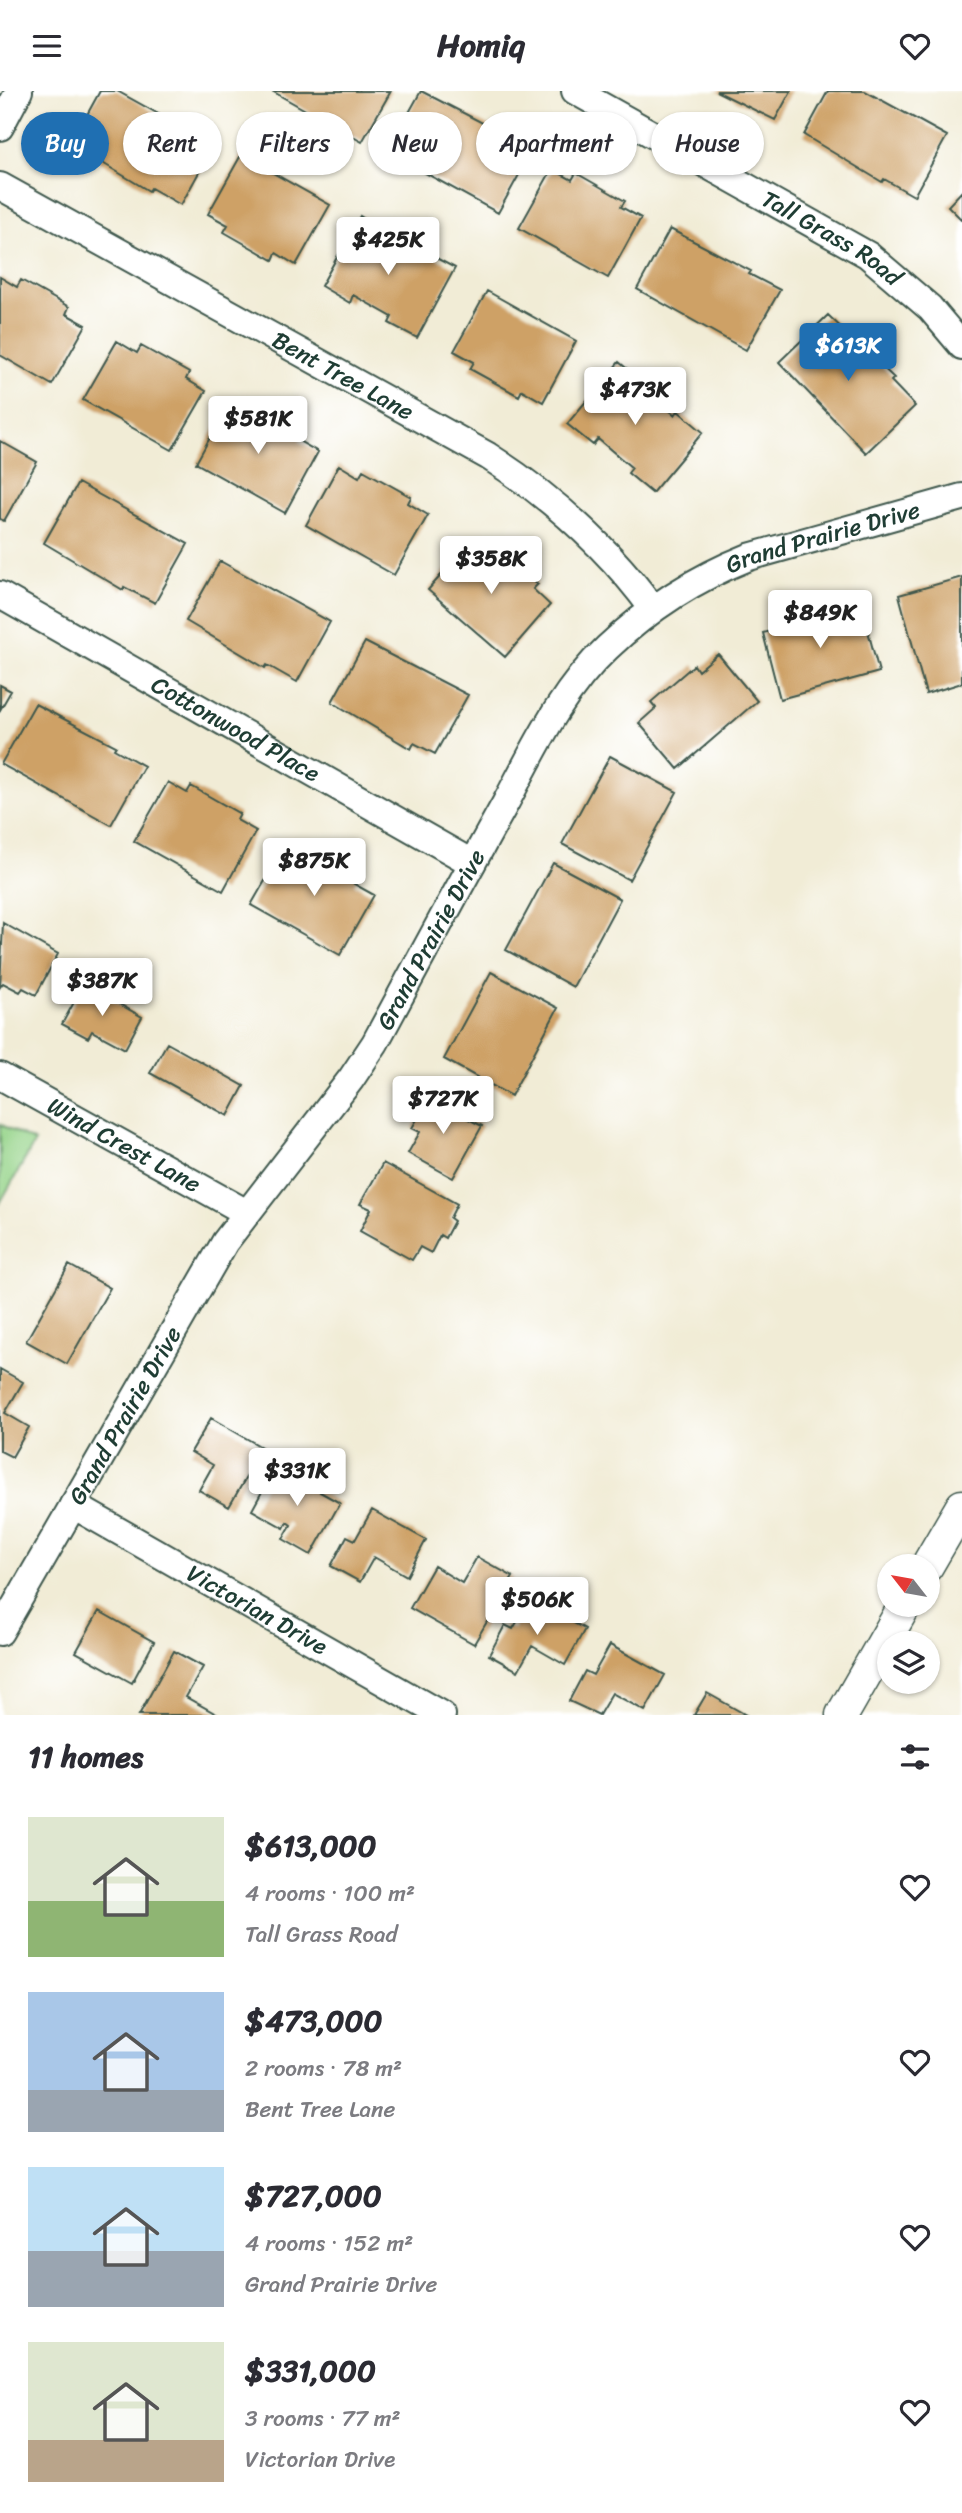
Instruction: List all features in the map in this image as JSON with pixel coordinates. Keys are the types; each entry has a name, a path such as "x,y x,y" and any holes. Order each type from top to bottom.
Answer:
{"street":[{"path":"0,127 19,91"},
{"name":"Tall Grass Road","path":"575,91 868,255 930,308 962,346"},
{"name":"Bent Tree Lane","path":"0,186 488,456 537,487 577,521 627,573 653,609"},
{"name":"Grand Prairie Drive","path":"0,1632 213,1262 247,1213 357,1070 569,692 606,649 653,609 688,585 750,557 962,497"},
{"name":"Cottonwood Place","path":"0,595 472,863"},
{"name":"Wind Crest Lane","path":"0,1076 247,1213"},
{"name":"Victorian Drive","path":"73,1505 442,1715"},
{"path":"934,1554 962,1506"},
{"path":"842,1715 898,1617"}],"green space":[{"path":"0,1124 35,1142 0,1203"}],"building":[{"path":"100,91 117,91 155,112 123,112 123,175 198,175 181,205 151,188 149,191 109,167 109,112 89,112"},
{"path":"272,91 391,91 379,112 368,112 368,131 362,142 354,137 354,112 309,112"},
{"path":"421,91 462,112 409,112"},
{"path":"716,91 791,91 775,120 764,112 759,112"},
{"path":"828,91 865,91 947,136 914,196 884,179 882,182 804,135"},
{"path":"462,112 476,120 476,175 519,175 498,213 429,175 462,175"},
{"path":"236,164 236,175 277,175 330,205 296,265 276,253 273,260 224,232 228,225 208,214"},
{"path":"549,175 563,175 572,180 575,175 580,175 625,201 621,207 641,218 608,278 519,228"},
{"path":"962,191 962,220 948,206"},
{"path":"360,216 425,257 427,253 455,268 417,338 389,323 392,317 353,295 350,303 321,286"},
{"path":"670,229 751,271 749,274 780,290 746,350 637,289"},
{"path":"0,277 17,287 21,280 69,307 66,314 86,325 52,385 0,355"},
{"path":"487,291 576,341 543,402 522,390 519,396 470,369 474,362 454,351"},
{"path":"828,315 894,378 891,381 915,406 866,453 779,362"},
{"path":"117,341 137,353 141,346 189,373 186,379 206,391 172,450 83,400"},
{"path":"619,362 644,383 641,386 675,415 678,411 703,432 652,493 628,473 632,468 598,439 593,445 567,424"},
{"path":"229,403 249,415 253,408 302,435 299,441 318,452 285,513 196,463"},
{"path":"0,441 37,462 4,521 0,519"},
{"path":"339,465 359,477 363,470 411,497 408,503 428,515 394,575 306,525"},
{"path":"78,483 188,544 155,603 124,587 123,590 44,543"},
{"path":"473,539 491,554 495,548 538,584 533,589 550,605 505,657 428,590"},
{"path":"220,561 330,622 297,682 267,665 265,668 186,621"},
{"path":"962,577 962,683 926,694 899,595"},
{"path":"837,605 839,612 861,605 879,672 780,699 763,633 785,627 783,619"},
{"path":"365,642 468,695 435,754 414,743 411,749 332,702"},
{"path":"718,654 757,701 678,769 639,723 656,708 651,702 694,665 698,671"},
{"path":"0,685 11,691 0,710"},
{"path":"35,704 116,746 114,749 144,766 111,825 1,764"},
{"path":"610,756 677,792 629,880 562,844"},
{"path":"168,782 187,793 191,786 240,814 237,820 256,831 223,891 134,841"},
{"path":"285,846 305,857 309,850 358,878 354,884 374,895 340,955 251,905"},
{"path":"553,863 620,899 573,987 506,950"},
{"path":"3,923 58,954 36,995 23,988 20,992 3,983 0,987"},
{"path":"491,972 558,1008 511,1096 444,1059"},
{"path":"84,984 142,1017 125,1049 92,1031 88,1038 62,1024"},
{"path":"167,1043 244,1086 228,1116 150,1073"},
{"path":"432,1093 460,1108 457,1113 482,1126 453,1178 408,1153 420,1132 412,1128"},
{"path":"383,1163 457,1204 450,1218 454,1221 445,1238 440,1235 431,1253 420,1247 412,1260 360,1231 371,1209 360,1204"},
{"path":"69,1265 110,1288 67,1364 26,1341"},
{"path":"0,1369 23,1382 5,1413 29,1427 12,1457 0,1451"},
{"path":"211,1418 263,1448 229,1507 199,1490 213,1465 191,1452"},
{"path":"276,1466 299,1479 302,1474 323,1486 320,1492 340,1503 311,1555 283,1539 291,1525 287,1522 284,1528 252,1510"},
{"path":"372,1510 426,1540 407,1576 374,1557 360,1582 331,1566 347,1536 355,1540"},
{"path":"477,1557 513,1577 474,1644 410,1608 434,1566 462,1583"},
{"path":"530,1599 585,1629 565,1665 532,1646 518,1671 489,1655 505,1625 513,1629"},
{"path":"99,1611 154,1642 132,1683 76,1652"},
{"path":"610,1645 665,1675 645,1711 612,1693 599,1715 569,1701 585,1671 593,1675"},
{"path":"174,1651 203,1667 186,1697 218,1715 139,1715"},
{"path":"707,1693 746,1715 694,1715"}]}
